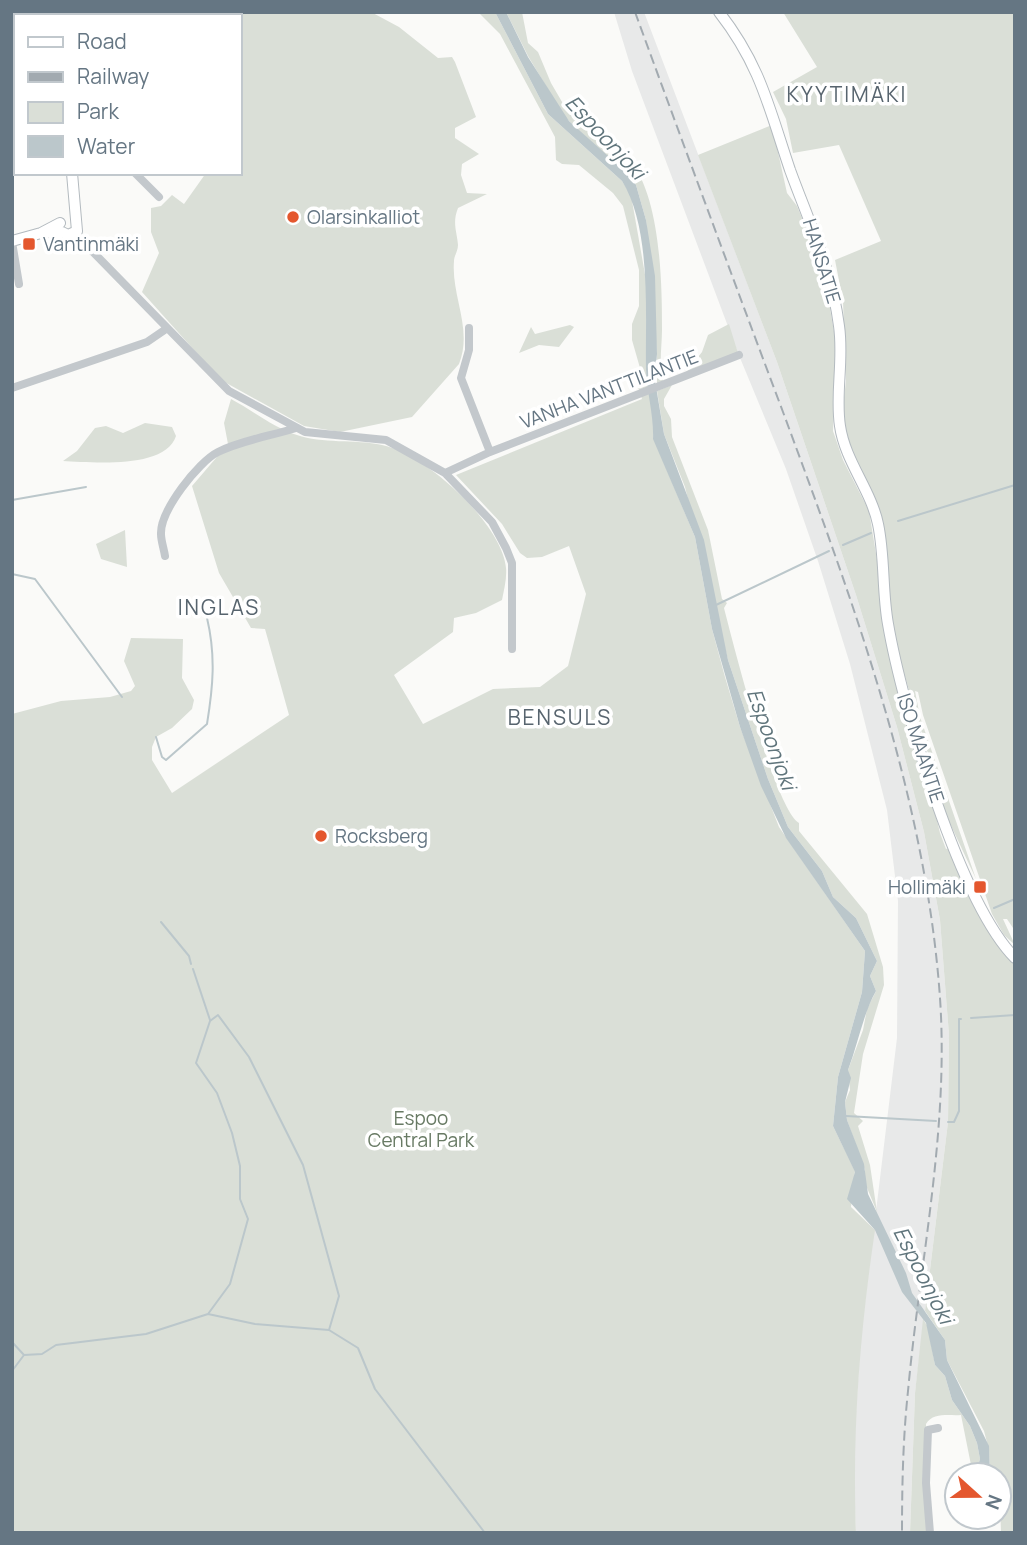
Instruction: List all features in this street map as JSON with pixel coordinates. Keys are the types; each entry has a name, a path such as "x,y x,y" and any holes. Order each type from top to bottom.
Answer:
{"main road":[{"name":"HANSATIE","path":"719,12 748,55 763,84 790,170 825,259 836,303 842,348 841,433 877,522"},
{"path":"12,242 68,226 75,193 72,175"},
{"name":"ISO MAANTIE","path":"877,522 893,651 928,773 958,857 986,918 1015,958"}],"street":[{"path":"137,175 159,197"},
{"path":"68,226 229,391 296,428 386,440 444,473 492,522 512,563 512,649"},
{"path":"12,242 19,284"},
{"path":"469,328 469,350 461,378 490,452"},
{"path":"12,388 147,342 166,329"},
{"name":"VANHA VANTTILANTIE","path":"444,473 490,452 739,355"},
{"path":"165,556 161,534 163,520 171,503 205,461 234,445 296,428"},
{"path":"930,1533 926,1483 928,1430 938,1428"}],"shaded area":[{"path":"614,12 644,12 777,362 856,595 897,727 924,832 940,920 949,1035 948,1122 915,1393 910,1533 856,1533 853,1458 861,1335 897,1038 898,901 887,810 850,664 818,561 786,469 738,353 632,71"}],"green space":[{"path":"201,12 371,12 399,27 438,58 452,57 455,62 476,117 455,128 455,138 479,154 462,164 461,175 467,193 487,194 458,208 455,218 458,245 454,274 464,338 459,364 412,417 340,432 304,426 221,380 142,292 159,253 151,232 151,208 161,206 172,195 184,204 205,175 242,175 242,14"},
{"name":"Espoo Central Park","path":"478,12 495,12 548,114 622,181 631,195 646,280 646,369 655,427 653,437 695,537 712,629 740,727 779,827 865,951 862,992 838,1077 833,1126 855,1171 851,1207 875,1230 858,1381 856,1533 12,1533 12,714 61,701 110,697 131,691 135,686 124,661 131,638 183,639 182,678 194,700 192,709 172,728 156,737 152,747 152,760 172,793 289,715 265,629 251,628 219,573 192,486 228,444 224,423 231,399 297,435 317,440 382,445 419,461 458,493 491,531 501,550 506,568 502,600 476,613 454,618 453,632 394,675 423,724 493,689 540,687 568,666 586,594 569,546 542,557 527,558 520,553 502,524 456,475 642,399 638,387 640,368 632,340 632,324 639,306 639,270 623,206 613,193 579,165 562,164 556,160 555,137 500,34"},
{"path":"506,12 522,12 528,43 538,52 565,107 620,157 628,158 639,174 653,216 660,265 661,365 664,384 657,387 657,354 646,220 636,185 564,116 528,56"},
{"path":"783,12 1015,12 1015,931 1007,919 1003,919 1015,945 1004,935 992,914 923,715 918,692 915,691 920,717 976,879 947,817 895,643 886,583 887,555 883,521 846,443 842,414 846,381 843,301 835,260 881,241 839,145 793,153 786,119 773,92 817,67"},
{"path":"772,125 787,193 797,206 823,269 836,343 833,431 843,460 869,511 878,566 940,833 946,849 949,848 1015,962 1015,1533 1001,1531 1013,1531 1013,1461 989,1461 984,1431 947,1360 945,1340 925,1311 948,1122 949,1035 940,920 924,832 897,727 856,595 777,362 698,155"},
{"path":"729,324 738,353 684,375 702,352 708,335"},
{"path":"570,325 574,327 559,347 539,345 519,353 531,327 535,334"},
{"path":"672,385 664,399 664,406 671,419 672,437 708,530 722,599 727,603 724,608 767,758 789,811 799,823 799,831 867,914 883,967 884,985 863,1054 854,1113 863,1121 858,1126 870,1165 877,1212 865,1183 865,1170 847,1120 845,1102 850,1090 848,1070 863,1030 867,1009 876,991 870,976 877,961 856,918 833,897 822,871 788,827 768,779 728,660 685,487 664,434 657,391"},
{"path":"145,423 172,427 176,436 169,447 158,454 126,462 63,461 77,451 95,428 106,426 123,433"},
{"path":"125,530 127,567 101,559 96,544"},
{"path":"923,1319 928,1327 935,1365 945,1376 952,1400 970,1426 980,1459 970,1461 961,1415 942,1415 926,1424 928,1533 910,1533 915,1393"}],"water":[{"path":"495,12 506,12 528,57 569,121 627,173 636,185 646,220 655,276 655,381 664,434 704,540 728,660 768,779 788,827 822,871 833,897 856,918 877,961 870,976 876,991 848,1070 851,1078 845,1102 847,1120 864,1164 868,1194 906,1273 912,1293 945,1340 947,1360 989,1446 990,1461 979,1461 977,1443 970,1426 952,1400 945,1376 935,1365 926,1323 902,1292 875,1230 847,1199 855,1172 833,1126 838,1077 862,992 865,951 786,838 761,786 740,727 712,629 695,537 653,439 646,370 643,248 632,201 622,181 548,114"}],"waterway":[{"path":"898,521 1015,485"},
{"path":"12,500 86,487"},
{"path":"843,545 871,533"},
{"path":"716,605 829,551"},
{"path":"12,574 35,579 122,697"},
{"path":"156,737 162,757 166,760 207,724 213,671 207,618"},
{"path":"994,908 1015,899"},
{"path":"161,922 189,956 191,964"},
{"path":"193,969 210,1020"},
{"path":"208,1314 230,1284 248,1219 240,1199 240,1166 232,1133 217,1093 196,1063 210,1021 218,1015 249,1057 303,1165 339,1296 329,1330"},
{"path":"971,1018 1015,1015"},
{"path":"948,1122 954,1122 959,1111 961,1019"},
{"path":"846,1116 936,1121"},
{"path":"12,1342 24,1355 42,1354 56,1345 146,1334 208,1314 255,1324 329,1330 358,1348 375,1389 485,1533"},
{"path":"12,1371 24,1355"}],"railway":[{"path":"635,12 835,554 882,700 919,848 932,923 942,1047 937,1146 906,1409 902,1533"}],"place":[{"name":"Olarsinkalliot","path":"293,217"},
{"name":"Vantinmäki","path":"29,244"},
{"name":"Rocksberg","path":"321,836"},
{"name":"Hollimäki","path":"980,887"}],"district":[{"name":"KYYTIMÄKI","path":"847,94"},
{"name":"INGLAS","path":"219,607"},
{"name":"BENSULS","path":"560,717"}],"water label":[{"name":"Espoonjoki","path":"606,137"},
{"name":"Espoonjoki","path":"772,739"},
{"name":"Espoonjoki","path":"924,1275"}]}
